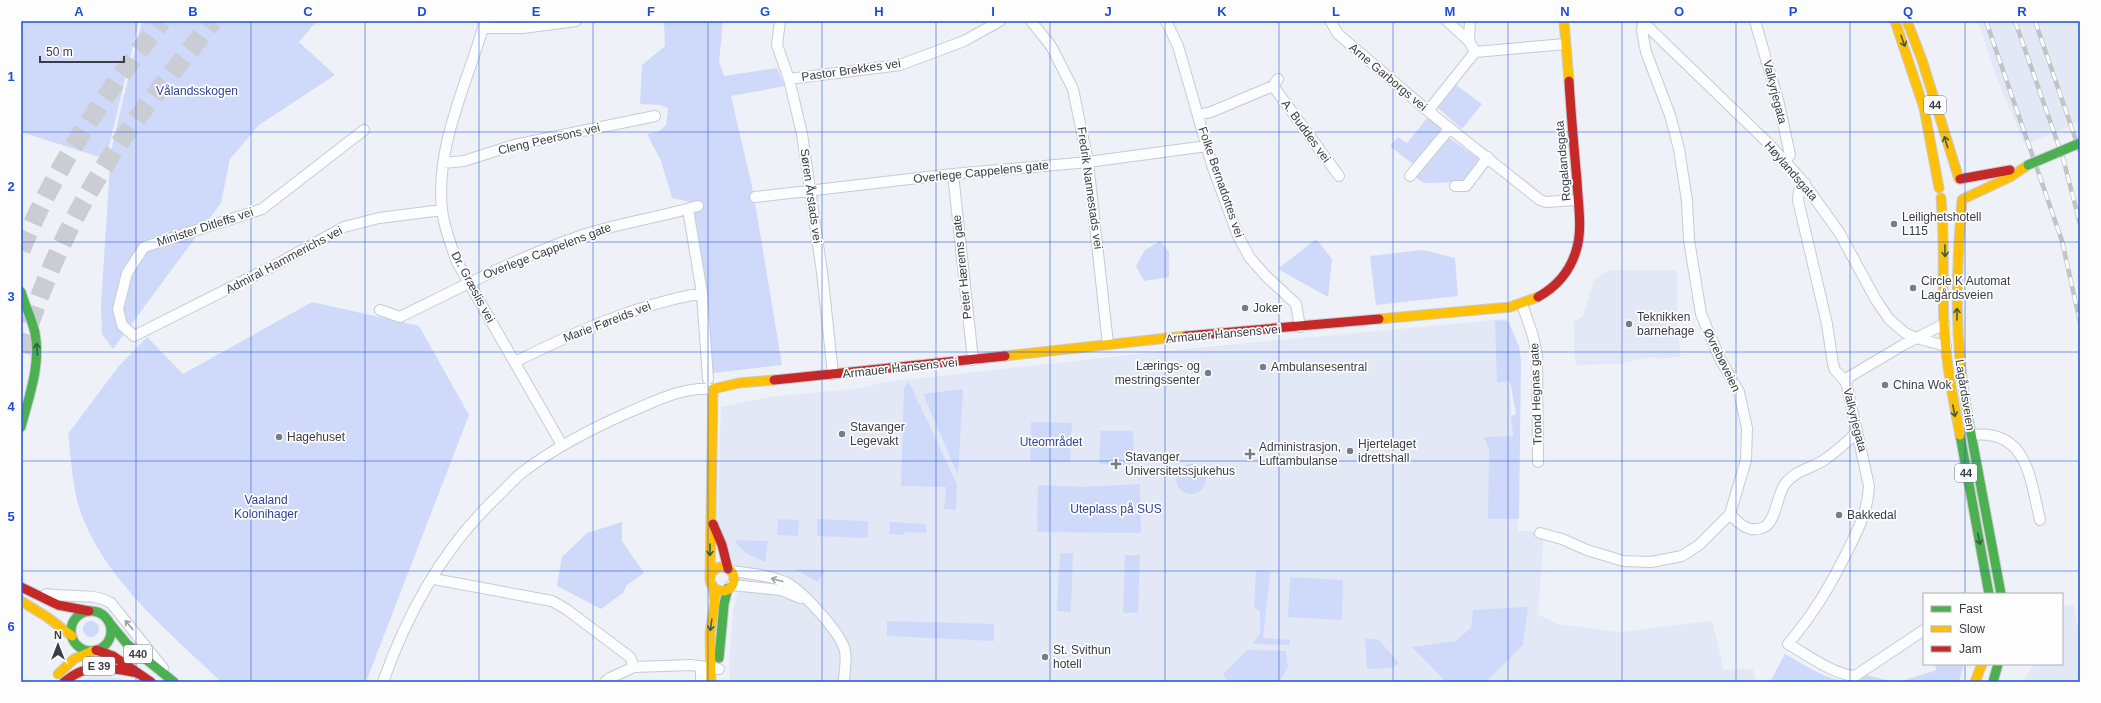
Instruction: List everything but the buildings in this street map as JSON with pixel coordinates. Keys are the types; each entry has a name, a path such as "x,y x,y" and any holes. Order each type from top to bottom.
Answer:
{"main road":[{"name":"Rogalandsgata","path":"1549,291 1560,280 1577,250 1578,200 1564,21"},
{"name":"44","path":"1895,21 1924,108 1941,198"},
{"name":"44","path":"1907,21 1930,83 1945,140 1959,179 1966,190 1963,199"},
{"path":"1939,188 1941,183 1949,178 1959,179 1981,177 2028,165 2080,143"},
{"path":"1941,198 1949,204 1958,203 1983,189 2010,177 2028,165"},
{"name":"Lagårdsveien","path":"1941,198 1944,234 1944,324 1951,395 1989,593"},
{"name":"Lagårdsveien","path":"1963,199 1957,263 1957,335 1961,373 2001,593"},
{"name":"Armauer Hansens vei","path":"713,389 739,383 973,360 1108,344 1510,307 1522,304 1549,291"},
{"path":"21,292 35,332 38,362 35,382 21,427"},
{"path":"711,682 710,633 715,602 711,582 713,389"},
{"path":"712,521 733,578 724,604 710,668 719,682"},
{"path":"711,582 716,568 729,570"},
{"path":"711,582 720,590 730,587"},
{"name":"440","path":"25,589 68,608 89,610 100,613 108,620 127,644 172,680"},
{"name":"440","path":"21,601 58,624 72,636 80,648 94,650 113,656 151,682"},
{"path":"72,636 72,624 74,619 83,612 89,610"},
{"name":"440","path":"94,650 101,648 109,638 110,626 108,620"},
{"name":"E 39","path":"53,682 61,670 74,659 94,650"},
{"path":"1975,682 1982,665"},
{"path":"1993,682 1998,665"},
{"name":"E 39","path":"64,682 71,675 91,667 115,667 137,673"}],"street":[{"path":"484,25 523,28 576,21"},
{"name":"Søren Årstads vei","path":"780,21 777,45 789,79 802,134 833,374"},
{"name":"Pastor Brekkes vei","path":"789,79 900,65 964,41 1000,21"},
{"name":"Fredrik Nannestads vei","path":"1031,21 1051,46 1073,89 1088,162 1108,344"},
{"name":"Folke Bernadottes vei","path":"1166,21 1178,46 1207,146 1228,211 1243,247 1266,276 1296,304 1300,327"},
{"path":"1447,21 1469,41 1475,52"},
{"path":"1469,41 1470,21"},
{"name":"Valkyrjegata","path":"1755,21 1779,104 1790,155 1785,161"},
{"name":"Arne Garborgs vei","path":"1331,22 1338,34 1428,111 1488,157 1540,200 1546,202 1578,200"},
{"name":"Høylandsgata","path":"1643,22 1785,161 1804,183 1839,232 1883,313 1900,330 1916,338 1946,346"},
{"name":"Øvrebøveien","path":"1540,534 1562,539 1587,550 1623,561 1658,561 1682,556 1699,545 1730,514 1746,460 1747,428 1739,392 1720,359 1701,314 1689,240 1687,201 1679,149 1670,115 1646,52 1642,31 1643,22"},
{"name":"Dr. Græslis vei","path":"484,25 457,107 443,162 442,210 445,231 457,262 562,445"},
{"path":"1428,111 1475,52 1565,44"},
{"name":"A. Buddes vei","path":"1198,115 1211,112 1276,83 1339,176"},
{"name":"Cleng Peersons vei","path":"443,162 464,161 514,145 655,116"},
{"path":"1410,176 1450,128"},
{"name":"Minister Ditleffs vei","path":"134,336 122,325 118,309 127,273 144,247 262,209 364,130"},
{"name":"Overlege Cappelens gate","path":"755,197 810,192 953,174 1088,162 1207,146"},
{"path":"1455,186 1466,186 1488,157"},
{"name":"Peter Hærems gate","path":"953,174 973,360"},
{"name":"Valkyrjegata","path":"1804,183 1799,191 1798,200 1827,324 1833,364 1835,370 1846,382 1869,477 1869,497 1866,510 1855,536 1816,609 1788,644 1837,672 1846,676 1855,676 1923,631"},
{"name":"Overlege Cappelens gate","path":"380,310 400,317 498,268 578,237 619,224 693,208 702,293"},
{"name":"Admiral Hammerichs vei","path":"134,336 279,263 344,228 379,218 442,210"},
{"path":"702,293 708,379"},
{"name":"Marie Føreids vei","path":"515,362 566,337 632,310 702,293"},
{"name":"Trond Hegnas gate","path":"1522,304 1534,336 1537,355 1538,462"},
{"path":"1846,382 1850,378 1916,338 1944,324"},
{"name":"Armauer Hansens vei","path":"383,682 400,637 433,576 452,545 493,500 523,472 562,445 597,426 648,404 687,390 701,388 713,389"},
{"path":"1730,514 1746,528 1756,530 1766,527 1772,519 1785,483 1792,476 1835,452 1857,432"},
{"path":"1972,436 1989,435 2000,437 2008,441 2017,449 2028,472 2040,520"},
{"path":"729,570 756,574 786,582 809,602 832,627 845,651 844,682"},
{"path":"433,576 439,580 552,601 566,609 630,657 634,667"},
{"path":"730,587 781,590 809,602"},
{"name":"440","path":"25,589 69,597 100,598 111,603 153,653 172,680"},
{"path":"605,682 610,678 634,667 674,666 710,668 701,682"}],"shaded area":[{"path":"1978,21 2080,21 2080,122 2025,145 1997,79"},
{"path":"1611,270 1677,270 1677,327 1681,356 1663,359 1651,357 1618,364 1577,365 1574,353 1574,322 1583,316 1594,280 1603,273"},
{"name":"Stavanger Universitetssjukehus","path":"1506,319 1518,531 1544,531 1538,614 1558,624 1620,632 1712,621 1724,670 1753,669 1756,682 730,682 729,663 733,611 740,581 717,520 721,407 769,397 862,388 885,382 1184,349"},
{"path":"2074,605 2080,641 2080,682 2022,682 2033,665 2063,665 2063,606"},
{"path":"97,674 136,682 75,682"}],"green space":[{"path":"21,21 139,21 106,159 21,132"},
{"name":"Vålandsskogen","path":"142,21 317,21 299,42 335,75 259,125 230,159 221,203 113,349 102,334 101,305 111,150"},
{"path":"664,21 723,21 719,62 724,76 777,68 785,86 731,96 753,191 782,365 713,373 707,294 690,202 672,198 661,161 647,134 658,132 666,125 668,108 660,105 640,104 642,65 665,46"},
{"path":"1456,85 1482,104 1462,129 1438,108"},
{"path":"1428,117 1442,130 1414,165 1390,146 1398,137 1407,143"},
{"path":"1448,137 1482,161 1466,182 1424,183 1415,177"},
{"path":"1316,239 1332,259 1328,297 1278,269"},
{"path":"1160,241 1169,252 1169,277 1144,281 1136,266 1145,250"},
{"path":"1423,250 1455,258 1458,296 1376,305 1370,256"},
{"name":"Vaaland Kolonihager","path":"312,302 419,326 469,415 366,682 221,682 144,608 110,567 96,545 84,521 77,500 68,434 118,367 147,337 183,374"},
{"path":"1495,320 1508,321 1519,346 1521,362 1519,519 1488,519 1489,449 1484,437 1513,436 1511,416 1516,414 1510,381 1497,383"},
{"path":"909,382 957,484 956,510 944,509 946,487 901,486 904,388"},
{"path":"963,389 958,475 923,394"},
{"name":"Uteområdet","path":"1031,422 1072,423 1070,462 1030,461"},
{"path":"1101,431 1133,431 1134,465 1099,464"},
{"path":"1191,464 1197,465 1205,473 1205,485 1197,493 1191,494 1185,493 1177,485 1176,479 1177,473 1185,465"},
{"name":"Uteplass på SUS","path":"1140,484 1141,533 1037,532 1038,485 1084,487"},
{"path":"778,519 799,520 798,536 777,535"},
{"path":"817,519 868,521 868,538 817,536"},
{"path":"622,522 622,541 644,573 627,585 623,593 601,609 557,586 562,557 587,533"},
{"path":"890,522 926,524 926,533 905,532 904,535 889,534"},
{"path":"735,540 768,541 765,562 744,551"},
{"path":"1060,553 1073,553 1071,612 1057,611"},
{"path":"1125,555 1140,555 1138,613 1123,613"},
{"path":"795,569 826,570 817,582"},
{"path":"1256,570 1270,572 1263,638 1290,640 1290,645 1253,644 1260,633 1260,612 1254,607"},
{"path":"1290,577 1343,580 1342,620 1288,617"},
{"path":"1528,607 1523,645 1486,682 1446,682 1412,647 1456,641 1471,628 1473,610"},
{"path":"88,621 94,621 99,626 97,635 94,637 88,637 83,632 83,626"},
{"path":"887,621 994,624 994,641 887,636"},
{"path":"1365,638 1379,640 1399,663 1393,668 1367,669"},
{"path":"1247,650 1286,651 1288,667 1279,682 1226,680 1223,674"},
{"path":"1785,654 1814,671 1836,679 1847,681 1857,680 1867,675 1894,682 1770,682"},
{"path":"1935,665 1964,665 1959,682 1899,682 1936,670"}],"tunnel":[{"path":"21,250 50,188 83,131 101,103 162,21"},
{"path":"21,352 51,269 90,190 121,141 213,21"}],"railway":[{"path":"1986,21 2062,241 2080,322"},
{"path":"2015,21 2063,158 2080,224"},
{"path":"2035,21 2080,152"}],"traffic: fast":[{"path":"2028,165 2080,143"},
{"path":"21,292 35,333 36,345 35,369 31,392 21,427"},
{"path":"1967,412 2001,593"},
{"path":"1960,435 1989,593"},
{"path":"719,658 724,604 728,588"},
{"path":"87,611 95,611 102,614 108,620 111,631 108,642 102,648 95,651 87,651 80,648 74,642 71,635 71,627 74,620 80,614 87,611"},
{"path":"108,621 127,644 174,682"},
{"path":"1993,682 1998,665"}],"traffic: slow":[{"path":"1564,21 1569,81"},
{"path":"1895,21 1924,108 1939,188"},
{"path":"1907,21 1922,60 1959,179"},
{"path":"1963,199 2010,177 2028,165"},
{"path":"1941,198 1943,230 1943,310 1946,354 1960,435"},
{"path":"1962,200 1958,253 1957,306 1960,359 1967,412"},
{"path":"1379,319 1510,307 1538,297"},
{"path":"1005,356 1186,336"},
{"path":"710,579 713,389 739,383 774,380"},
{"path":"722,567 730,571 734,579 730,587 722,591 714,587 710,579 714,571 722,567"},
{"path":"711,682 710,633 715,602 713,586"},
{"path":"21,601 47,617 72,636"},
{"path":"58,674 74,659 92,651"},
{"path":"1975,682 1982,665"}],"traffic: jam":[{"path":"1538,297 1545,293 1562,278 1570,265 1578,243 1580,217 1569,81"},
{"path":"1960,179 2010,170"},
{"path":"1186,336 1379,319"},
{"path":"774,380 1005,356"},
{"path":"713,524 722,545 728,569"},
{"path":"21,587 58,605 89,611"},
{"path":"96,650 113,656 151,682"},
{"path":"64,682 81,671 90,669 107,668 137,673"}],"place":[{"name":"Leilighetshotell L115","path":"1894,224"},
{"name":"Circle K Automat Lagårdsveien","path":"1913,288"},
{"name":"Joker","path":"1245,308"},
{"name":"Teknikken barnehage","path":"1629,324"},
{"name":"Ambulansesentral","path":"1263,367"},
{"name":"Lærings- og mestringssenter","path":"1208,373"},
{"name":"China Wok","path":"1885,385"},
{"name":"Stavanger Legevakt","path":"842,434"},
{"name":"Hagehuset","path":"279,437"},
{"name":"Hjertelaget idrettshall","path":"1350,451"},
{"name":"Administrasjon, Luftambulanse","path":"1250,454"},
{"name":"Stavanger Universitetssjukehus","path":"1116,464"},
{"name":"Bakkedal","path":"1839,515"},
{"name":"St. Svithun hotell","path":"1045,657"}]}
